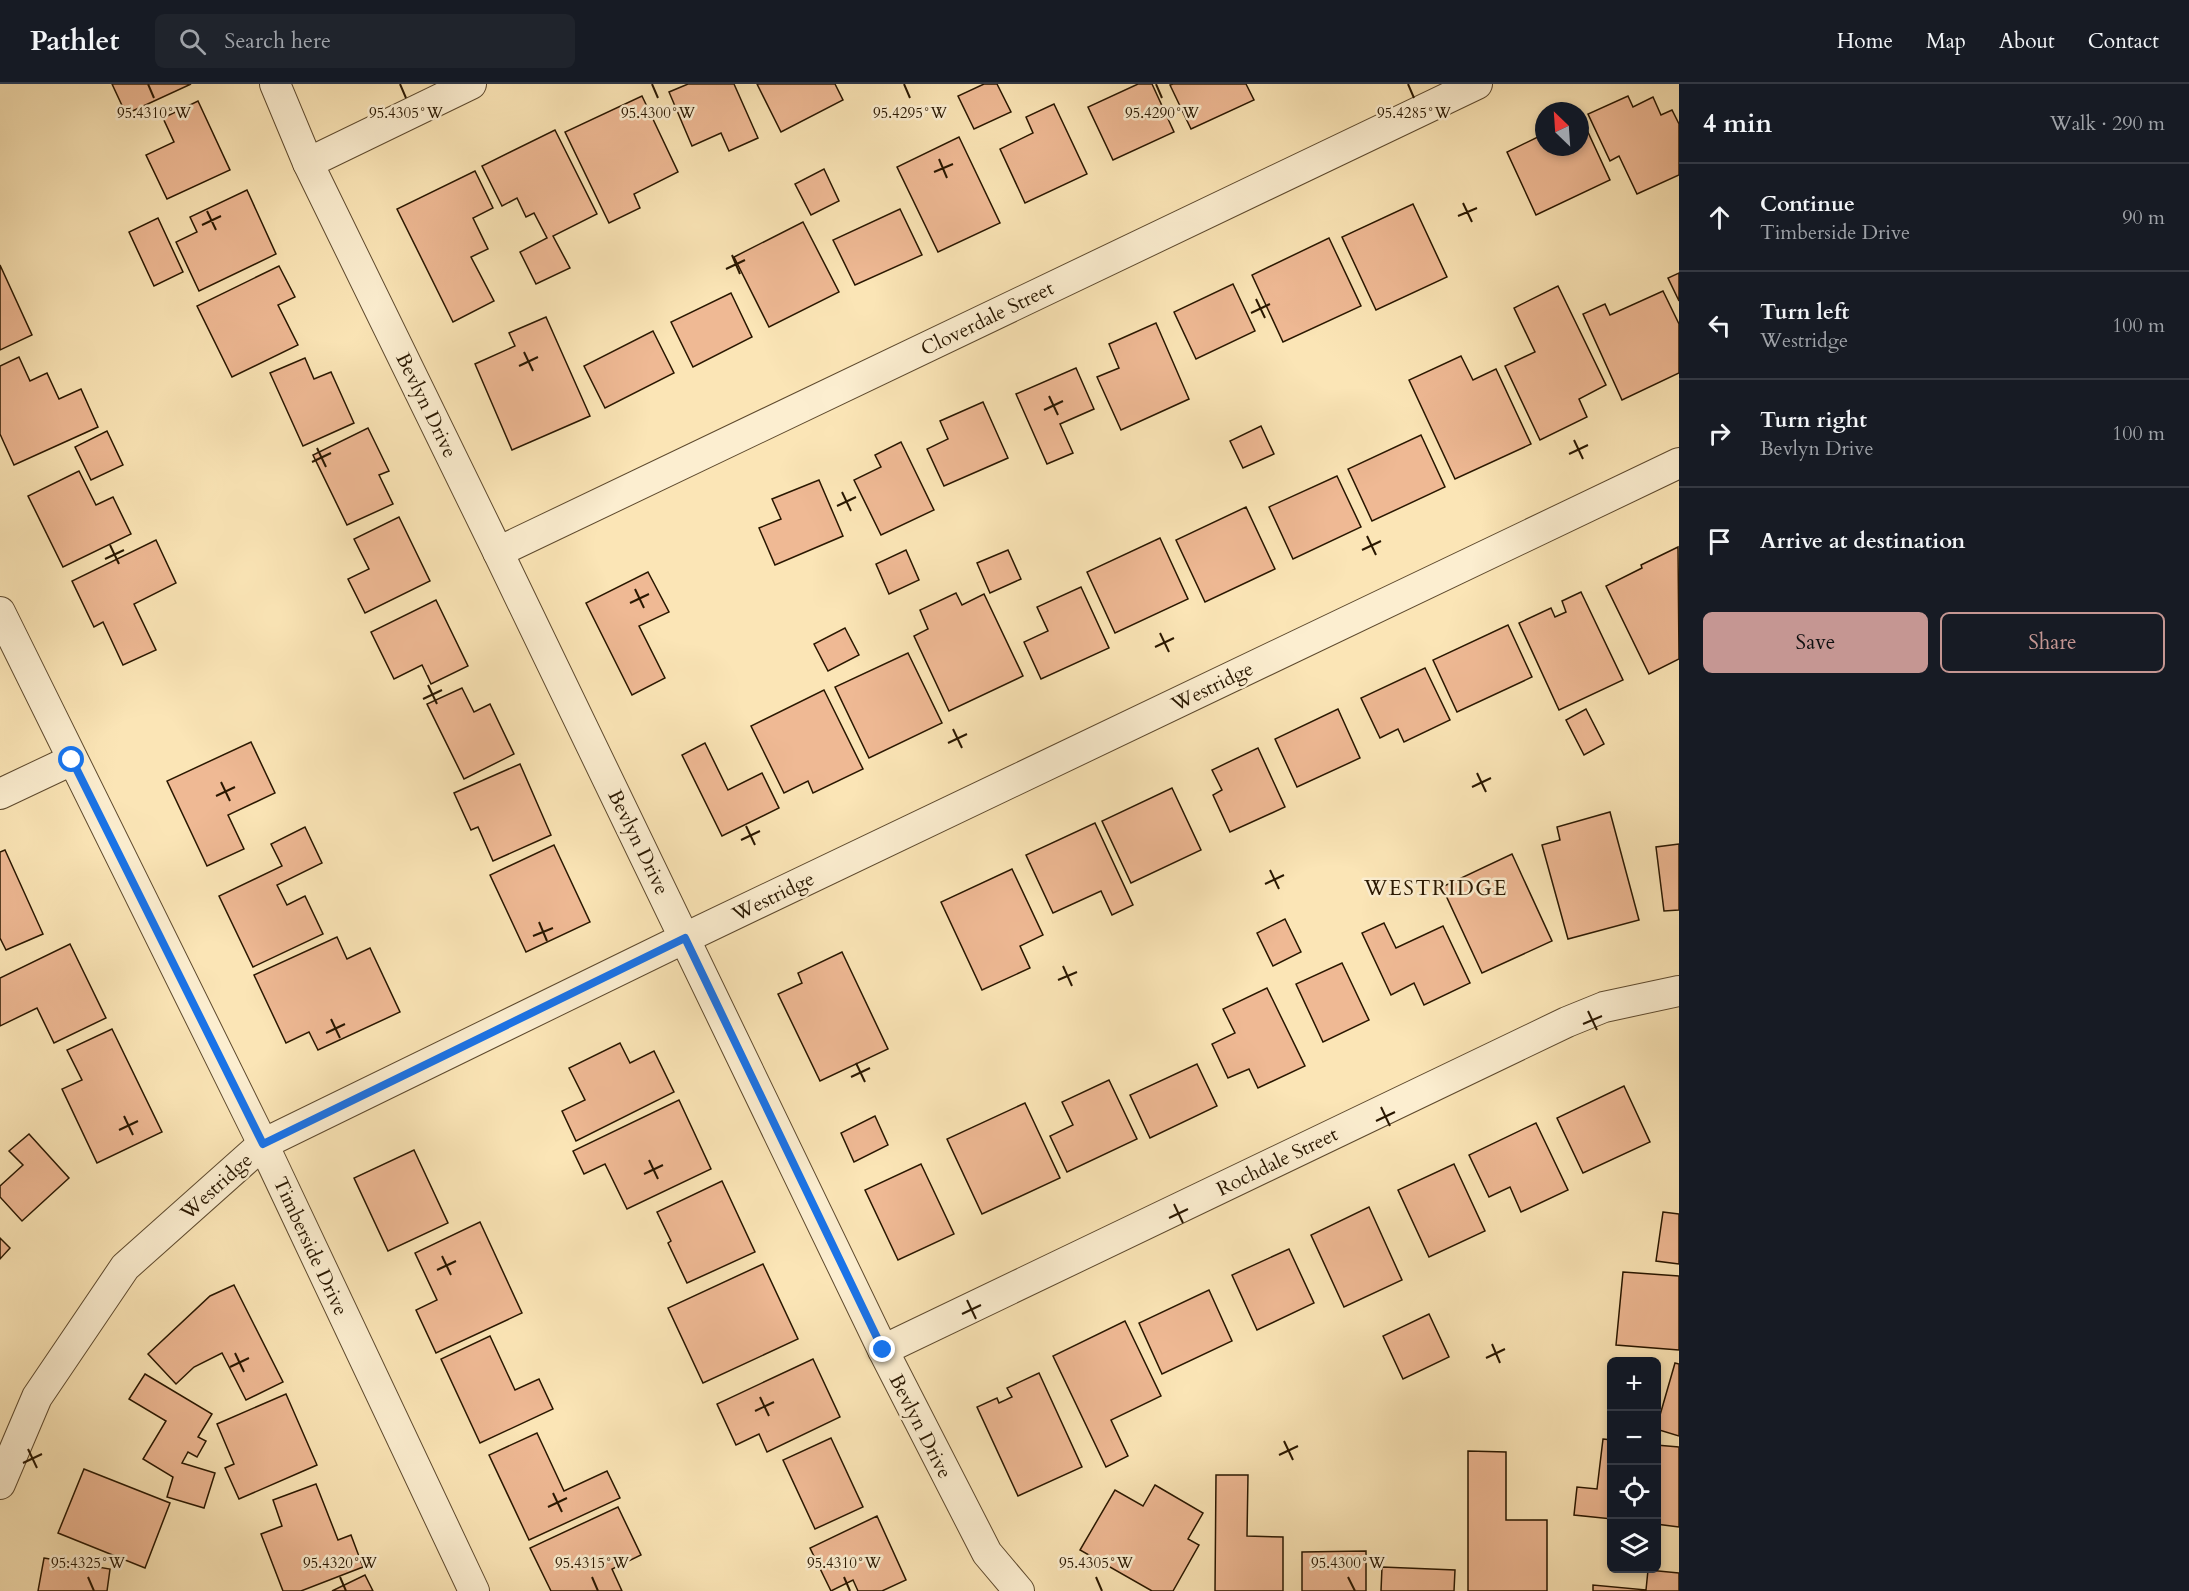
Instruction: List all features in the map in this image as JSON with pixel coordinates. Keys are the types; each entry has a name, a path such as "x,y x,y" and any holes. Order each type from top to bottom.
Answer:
{"street":[{"name":"Bevlyn Drive","path":"275,84 308,163 883,1350 987,1554 1019,1591"},
{"path":"308,163 471,84"},
{"name":"Cloverdale Street","path":"498,552 1476,84"},
{"name":"Westridge","path":"0,1484 36,1397 125,1267 263,1144 685,938 1679,463"},
{"name":"Timberside Drive","path":"0,612 263,1144 474,1591"},
{"path":"0,794 72,760"},
{"name":"Rochdale Street","path":"883,1350 1567,1022 1605,1007 1679,991"}],"building":[{"path":"112,84 191,84 126,114"},
{"path":"688,84 734,84 758,138 729,151 721,133 692,146 669,92"},
{"path":"757,84 835,84 843,100 781,132"},
{"path":"984,84 997,84 1011,112 974,129 958,96"},
{"path":"1138,84 1152,84 1174,132 1113,160 1088,107"},
{"path":"1246,84 1254,100 1191,129 1170,85"},
{"path":"642,96 678,172 634,194 640,208 609,223 565,132"},
{"path":"1628,96 1633,107 1653,97 1661,115 1672,110 1679,124 1679,175 1637,194 1619,156 1610,161 1589,114"},
{"path":"198,101 230,170 167,199 146,155 174,142 163,118"},
{"path":"1054,104 1087,174 1025,203 1000,149 1033,133 1026,117"},
{"path":"555,130 597,214 553,236 570,268 536,284 520,252 547,238 534,213 526,217 517,198 502,206 482,166"},
{"path":"1589,134 1610,180 1536,215 1507,152 1535,138 1535,156 1589,156"},
{"path":"959,137 1000,223 938,252 897,167"},
{"path":"824,169 839,201 811,215 795,184"},
{"path":"475,171 493,208 473,218 488,249 471,257 494,301 453,322 397,209"},
{"path":"247,190 276,254 199,291 176,242 197,232 190,217"},
{"path":"1413,204 1447,277 1376,310 1342,237"},
{"path":"900,209 922,255 855,285 833,240"},
{"path":"158,218 183,272 154,286 129,232"},
{"path":"803,222 839,292 769,327 734,257"},
{"path":"1329,238 1361,306 1283,342 1252,275"},
{"path":"0,265 32,335 0,350"},
{"path":"279,266 295,297 278,305 298,345 232,377 197,306"},
{"path":"1679,273 1679,301 1668,278"},
{"path":"1233,284 1255,331 1196,359 1174,312"},
{"path":"1558,286 1606,385 1579,399 1587,417 1540,440 1505,366 1535,352 1514,308"},
{"path":"1663,291 1679,324 1679,373 1622,400 1583,314 1605,304 1610,315"},
{"path":"731,293 752,337 693,367 671,322"},
{"path":"546,317 590,416 512,450 475,364 515,346 509,333"},
{"path":"1156,323 1189,399 1121,430 1097,377 1119,368 1109,344"},
{"path":"653,331 674,373 605,408 584,366"},
{"path":"1461,356 1473,380 1496,369 1531,444 1455,479 1409,380"},
{"path":"19,357 30,381 47,373 59,399 81,389 98,427 14,465 0,434 0,366"},
{"path":"305,358 314,379 331,372 354,423 303,446 270,373"},
{"path":"1076,368 1094,409 1060,424 1073,453 1047,464 1016,394"},
{"path":"983,402 1008,458 944,486 927,449 948,439 940,421"},
{"path":"1261,426 1274,454 1243,468 1230,441"},
{"path":"368,428 389,471 379,475 393,504 347,525 313,455"},
{"path":"107,431 123,465 91,480 75,447"},
{"path":"1421,435 1445,487 1372,521 1348,469"},
{"path":"901,442 934,510 881,535 854,480 881,467 875,455"},
{"path":"79,471 96,505 113,497 131,534 63,567 28,496"},
{"path":"1337,476 1361,527 1293,559 1269,507"},
{"path":"819,480 843,536 775,565 759,528 781,519 772,499"},
{"path":"1246,507 1275,569 1205,602 1176,540"},
{"path":"399,517 430,581 365,613 348,579 369,569 354,539"},
{"path":"1160,538 1188,599 1115,633 1087,572"},
{"path":"156,540 176,583 134,604 156,650 123,665 103,622 94,627 72,581"},
{"path":"1678,547 1679,659 1649,674 1606,586"},
{"path":"906,550 919,580 889,594 876,564"},
{"path":"1008,550 1021,579 990,593 977,563"},
{"path":"648,572 669,612 639,626 665,678 632,695 586,603"},
{"path":"1081,587 1109,648 1041,679 1024,642 1048,631 1037,607"},
{"path":"1581,592 1623,680 1559,710 1519,623 1551,608 1555,617 1566,612 1562,601"},
{"path":"956,593 962,605 984,594 1023,676 949,711 914,636 928,629 920,610"},
{"path":"436,600 468,666 431,684 422,665 394,679 371,632"},
{"path":"1508,625 1532,677 1457,712 1433,660"},
{"path":"845,628 859,655 828,671 814,644"},
{"path":"908,653 942,723 869,758 835,687"},
{"path":"1425,668 1450,720 1404,742 1398,729 1380,738 1361,698"},
{"path":"462,688 474,712 490,704 514,754 464,779 427,704"},
{"path":"824,690 863,769 813,793 808,781 784,793 751,726"},
{"path":"1338,709 1360,758 1297,787 1275,739"},
{"path":"1586,709 1604,744 1584,755 1566,720"},
{"path":"251,742 275,793 228,815 244,849 207,866 167,781"},
{"path":"705,743 728,790 762,773 779,808 722,836 682,755"},
{"path":"1258,748 1285,807 1230,832 1213,795 1222,790 1212,770"},
{"path":"520,764 551,835 493,861 478,827 471,830 454,793"},
{"path":"1172,788 1201,850 1131,883 1102,821"},
{"path":"1610,812 1639,920 1568,939 1542,845 1560,840 1557,827"},
{"path":"1095,823 1133,905 1112,915 1101,891 1053,913 1026,855"},
{"path":"305,827 322,863 277,885 287,905 305,896 323,934 253,967 219,896 282,866 271,844"},
{"path":"1679,844 1679,910 1664,911 1656,847"},
{"path":"554,845 590,922 526,952 490,875"},
{"path":"5,850 43,934 6,950 0,938 0,852"},
{"path":"1512,854 1552,941 1482,973 1442,887"},
{"path":"1012,869 1043,935 1020,946 1030,968 982,990 941,902"},
{"path":"1285,919 1301,952 1273,966 1257,933"},
{"path":"1384,923 1396,948 1443,926 1470,983 1424,1005 1414,983 1391,995 1362,933"},
{"path":"337,937 347,959 370,948 400,1012 318,1050 309,1032 286,1043 254,975"},
{"path":"70,944 106,1018 54,1043 37,1008 0,1026 0,978"},
{"path":"842,952 888,1049 820,1081 778,994 802,983 798,973"},
{"path":"1342,963 1369,1020 1323,1042 1296,984"},
{"path":"1267,988 1305,1066 1258,1088 1249,1069 1228,1078 1212,1044 1235,1033 1223,1009"},
{"path":"112,1029 162,1132 97,1163 62,1089 82,1080 67,1050"},
{"path":"620,1043 630,1063 654,1051 674,1092 576,1141 562,1111 585,1100 569,1068"},
{"path":"1197,1064 1217,1106 1150,1138 1130,1095"},
{"path":"1109,1080 1137,1139 1067,1172 1050,1136 1073,1125 1062,1102"},
{"path":"1624,1086 1650,1142 1583,1173 1557,1118"},
{"path":"679,1100 711,1169 627,1209 605,1164 584,1174 573,1151"},
{"path":"1025,1103 1060,1178 982,1214 947,1139"},
{"path":"875,1116 888,1145 854,1162 841,1133"},
{"path":"1536,1123 1568,1190 1521,1212 1510,1187 1489,1197 1469,1155"},
{"path":"29,1134 69,1178 22,1221 0,1197 0,1186 23,1165 9,1151"},
{"path":"414,1150 448,1223 388,1251 354,1178"},
{"path":"921,1164 954,1234 898,1260 865,1190"},
{"path":"1454,1164 1485,1231 1429,1257 1398,1190"},
{"path":"722,1181 755,1252 687,1283 668,1243 671,1241 657,1212"},
{"path":"1369,1207 1402,1280 1344,1307 1311,1235"},
{"path":"1663,1212 1679,1214 1679,1264 1656,1261"},
{"path":"480,1222 522,1313 436,1353 416,1310 437,1300 415,1253"},
{"path":"0,1238 10,1248 0,1259"},
{"path":"1289,1249 1314,1303 1257,1330 1232,1275"},
{"path":"763,1264 798,1339 703,1383 668,1308"},
{"path":"1623,1272 1679,1276 1679,1350 1616,1345"},
{"path":"234,1285 283,1382 246,1400 222,1353 194,1367 176,1384 148,1354 210,1296"},
{"path":"1209,1290 1232,1341 1162,1374 1139,1323"},
{"path":"1429,1314 1449,1357 1403,1379 1383,1336"},
{"path":"1125,1321 1161,1396 1111,1420 1128,1456 1106,1467 1053,1356"},
{"path":"490,1336 515,1390 539,1379 553,1409 480,1443 441,1359"},
{"path":"813,1359 840,1417 767,1452 759,1434 736,1445 717,1404"},
{"path":"1675,1363 1679,1364 1679,1436 1661,1431 1661,1412"},
{"path":"1039,1373 1082,1467 1018,1496 977,1407 997,1398 999,1403 1012,1397 1007,1388"},
{"path":"145,1374 212,1414 198,1437 206,1441 197,1457 188,1452 182,1463 215,1473 204,1508 167,1497 173,1477 143,1459 166,1421 129,1399"},
{"path":"286,1394 317,1465 239,1499 225,1468 234,1464 217,1424"},
{"path":"537,1433 564,1491 607,1471 620,1498 529,1540 489,1455"},
{"path":"831,1438 863,1507 815,1529 783,1460"},
{"path":"1603,1439 1607,1439 1607,1518 1574,1515 1577,1487 1597,1489"},
{"path":"1661,1445 1679,1447 1679,1527 1661,1525"},
{"path":"1468,1451 1506,1452 1506,1520 1547,1520 1547,1591 1468,1591"},
{"path":"84,1469 170,1503 145,1568 58,1533"},
{"path":"1216,1475 1248,1475 1247,1536 1283,1537 1283,1591 1215,1591"},
{"path":"316,1484 338,1540 351,1535 363,1567 301,1591 283,1591 261,1534 282,1526 273,1500"},
{"path":"1155,1485 1203,1513 1188,1539 1199,1545 1173,1591 1152,1591 1080,1550 1115,1490 1143,1506"},
{"path":"618,1507 641,1555 612,1569 622,1591 551,1591 530,1548"},
{"path":"877,1516 906,1580 882,1591 858,1591 853,1580 831,1591 810,1548"},
{"path":"1366,1551 1366,1591 1302,1591 1302,1552"},
{"path":"44,1558 110,1569 107,1591 38,1591"},
{"path":"1382,1567 1455,1570 1454,1591 1381,1591"},
{"path":"1648,1573 1679,1573 1679,1591 1593,1591 1593,1585 1646,1590"},
{"path":"365,1575 373,1591 332,1591"}],"district":[{"name":"WESTRIDGE","path":"1436,888"}],"route":[{"path":"72,760 263,1144 685,938 883,1350"}]}
